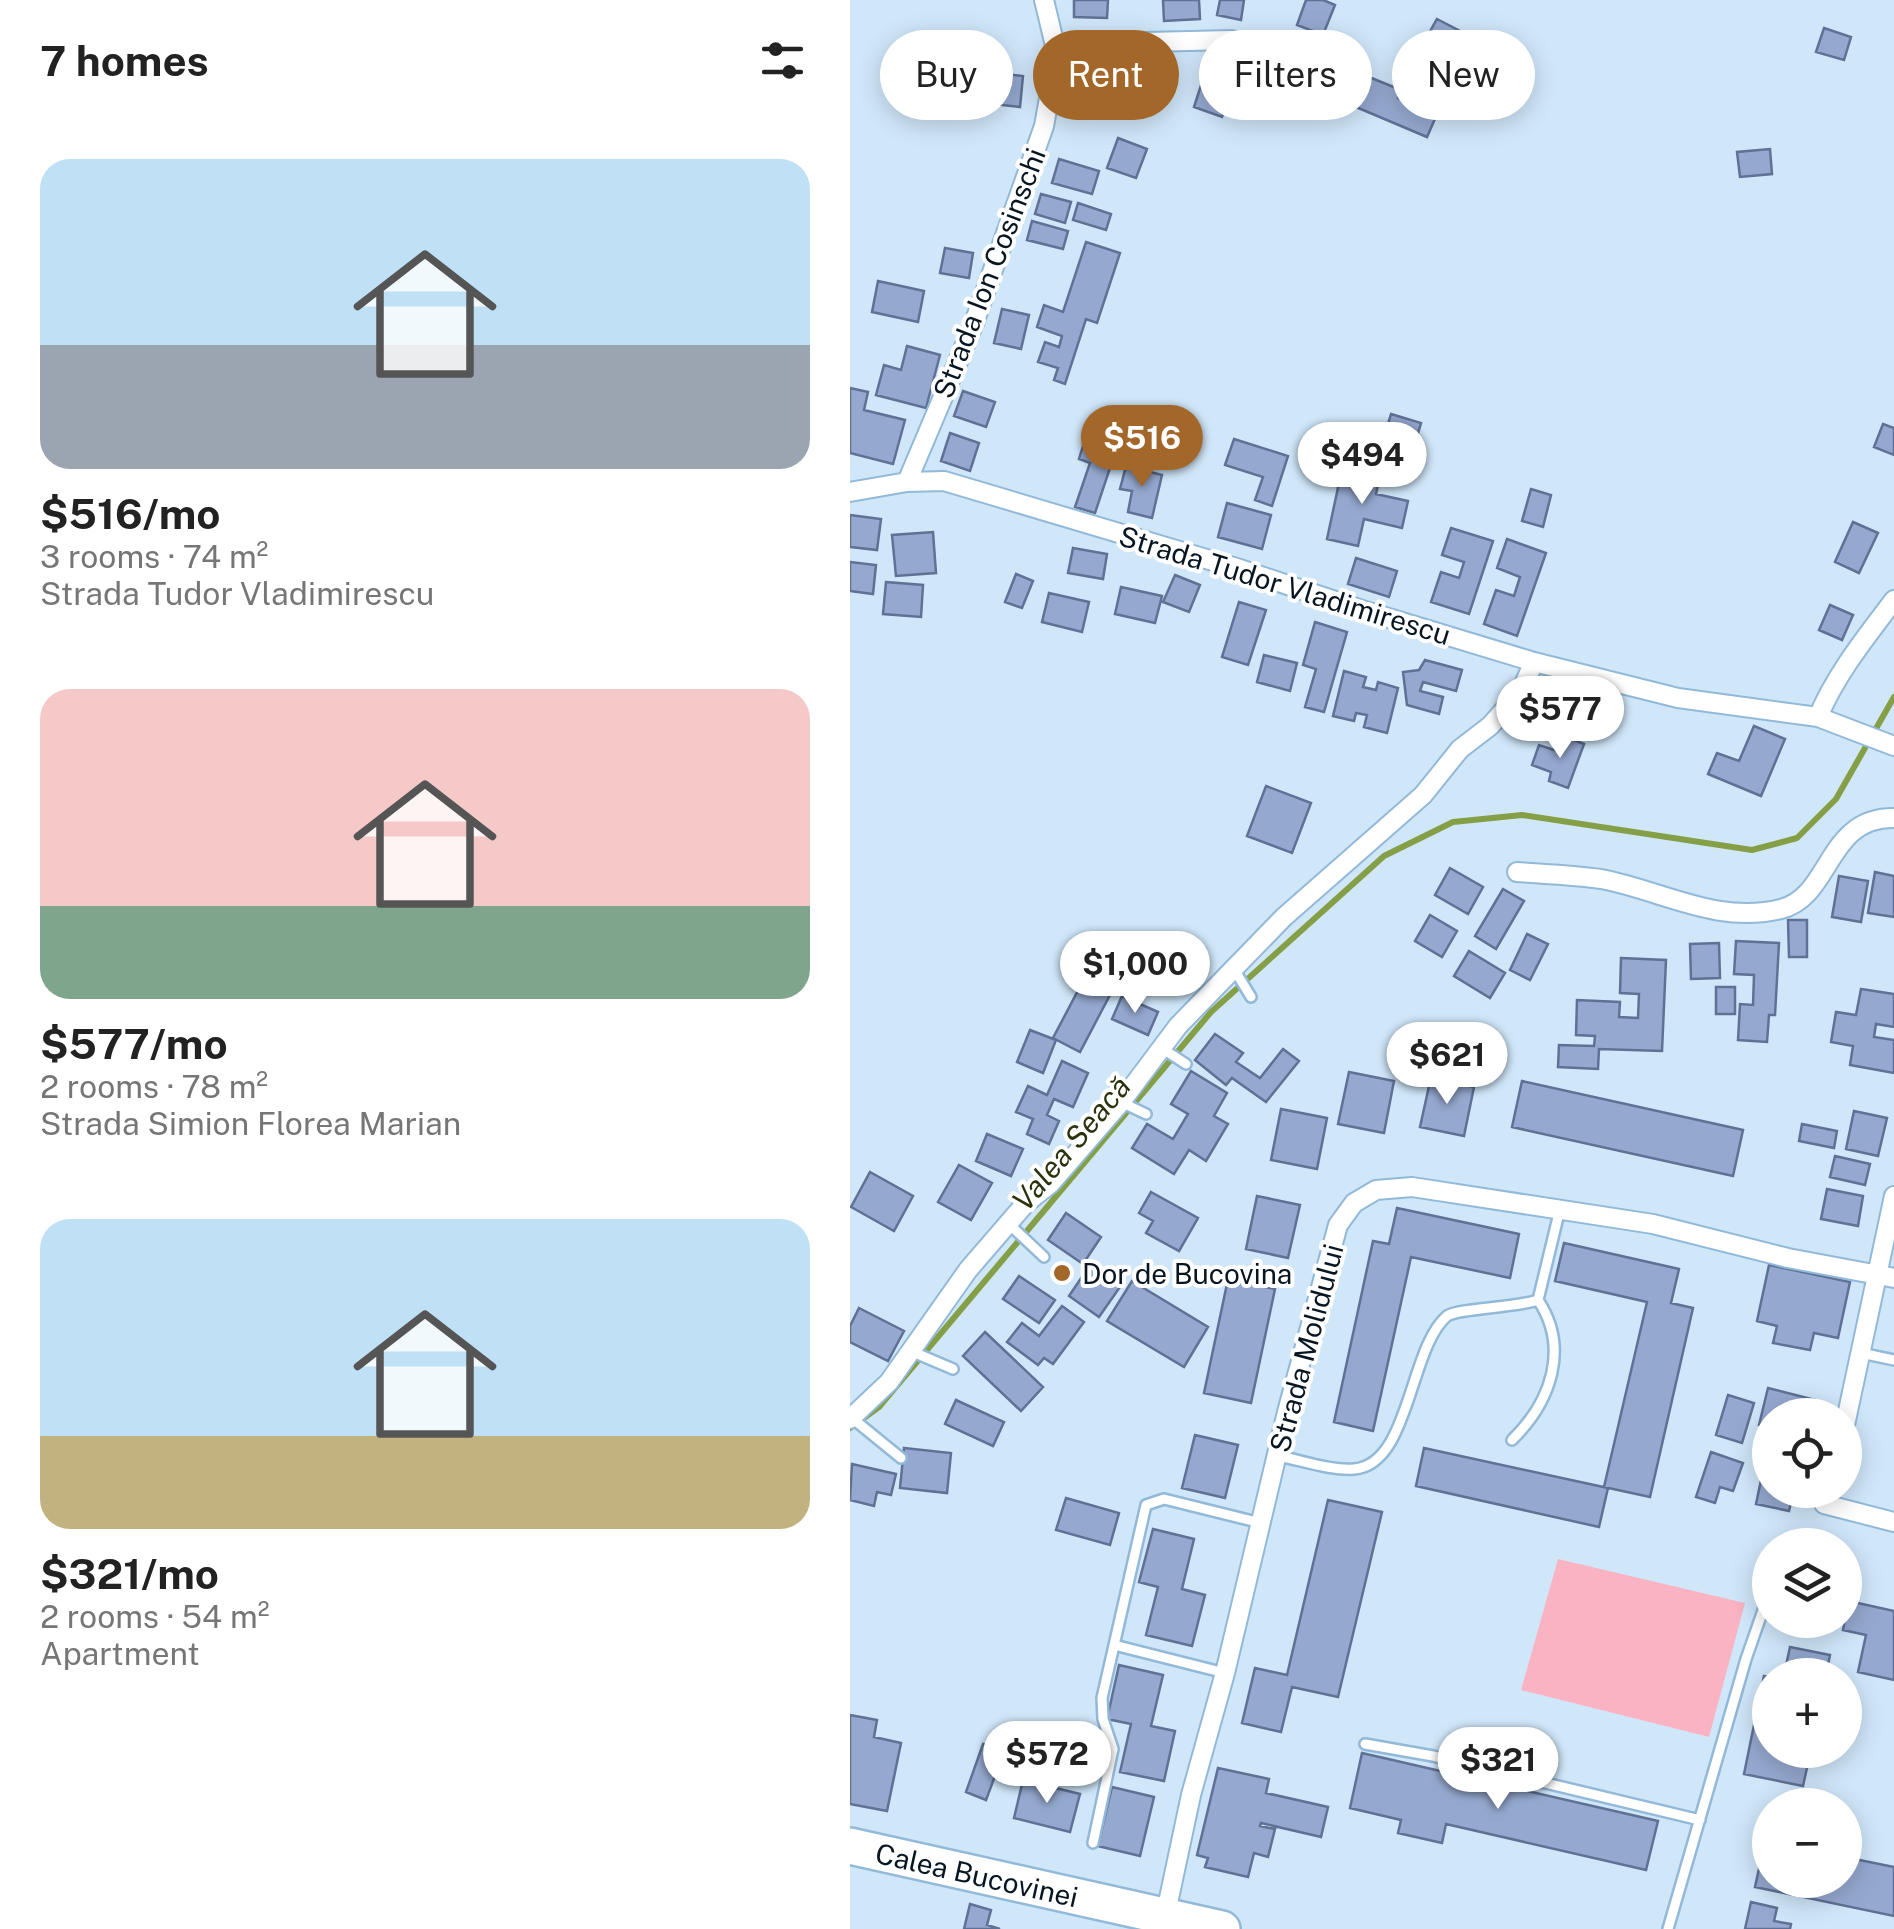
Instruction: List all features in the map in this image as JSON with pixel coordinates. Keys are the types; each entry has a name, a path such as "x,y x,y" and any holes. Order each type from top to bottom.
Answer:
{"highway":[{"name":"Calea Bucovinei","path":"850,1846 1222,1929"}],"street":[{"name":"Strada Ion Cosinschi","path":"1044,0 1051,30"},
{"name":"Strada Ion Cosinschi","path":"907,482 973,326 1045,120"},
{"name":"Strada Tudor Vladimirescu","path":"850,492 907,482 944,481 1534,662 1678,698 1818,717 1894,746"},
{"path":"1818,717 1826,697 1862,641 1894,600"},
{"path":"856,1422 913,1352 968,1270 1014,1229 1025,1204 1050,1184 1161,1048 1284,917 1423,795 1460,750 1490,726 1521,691 1534,662"},
{"path":"1517,872 1603,880 1720,911 1782,909 1798,902 1850,832 1868,819 1894,818"},
{"name":"Strada Molidului","path":"1165,1917 1191,1795 1325,1269 1338,1225 1354,1204 1376,1190 1412,1186 1653,1224 1788,1258 1885,1276"},
{"path":"1851,1398 1885,1276 1894,1196"},
{"path":"1856,1508 1894,1522"}],"lane":[{"path":"1236,972 1251,997"},
{"path":"1161,1048 1186,1064"},
{"path":"1120,1102 1146,1114"},
{"path":"1512,1440 1540,1408 1555,1366 1548,1315 1538,1300 1560,1209"},
{"path":"1014,1229 1044,1257"},
{"path":"1277,1456 1351,1470 1366,1467 1382,1456 1403,1414 1428,1344 1451,1313 1503,1309 1538,1300"},
{"path":"913,1352 953,1369"},
{"path":"1861,1353 1894,1360"},
{"path":"856,1422 900,1458"},
{"path":"1092,1844 1111,1761 1111,1738 1103,1719 1102,1698 1146,1504 1164,1499 1261,1522"},
{"path":"1668,1929 1754,1638"},
{"path":"1114,1645 1225,1673"},
{"path":"1365,1744 1434,1756 1700,1820"}],"shaded area":[{"path":"1558,1559 1745,1603 1709,1737 1521,1690"}],"building":[{"path":"1074,0 1108,0 1107,18 1074,17"},
{"path":"1163,0 1199,0 1200,19 1164,21"},
{"path":"1220,0 1244,0 1241,20 1217,15"},
{"path":"1306,0 1335,5 1325,30 1297,25"},
{"path":"1437,19 1458,30 1431,30"},
{"path":"1824,28 1851,37 1844,60 1816,52"},
{"path":"1013,75 1023,76 1020,107 1013,106"},
{"path":"1372,78 1392,86 1392,120 1434,120 1427,137 1372,114"},
{"path":"1118,138 1147,149 1136,178 1107,168"},
{"path":"1770,149 1772,174 1740,177 1737,152"},
{"path":"1059,159 1099,171 1092,194 1052,183"},
{"path":"1041,194 1071,202 1065,223 1035,214"},
{"path":"1078,203 1111,214 1106,230 1073,220"},
{"path":"1032,221 1068,231 1063,249 1027,240"},
{"path":"1086,242 1120,253 1097,323 1086,319 1065,384 1054,380 1058,368 1038,362 1045,342 1059,347 1062,336 1037,327 1044,305 1063,312"},
{"path":"945,248 973,253 969,278 940,273"},
{"path":"878,281 924,291 918,322 872,312"},
{"path":"1002,309 1029,315 1021,349 994,343"},
{"path":"907,346 940,355 926,408 876,395 884,365 901,370"},
{"path":"850,388 868,392 864,410 905,420 893,464 850,453"},
{"path":"963,391 995,402 986,427 954,416"},
{"path":"1391,414 1421,423 1411,457 1381,448"},
{"path":"1883,424 1894,428 1894,455 1874,447"},
{"path":"950,433 979,443 970,471 941,461"},
{"path":"1086,436 1117,447 1095,513 1075,507 1090,463 1079,459"},
{"path":"1234,439 1288,456 1272,506 1255,500 1263,477 1225,465"},
{"path":"1126,466 1162,475 1152,518 1128,512 1132,491 1120,489"},
{"path":"1342,469 1380,476 1376,494 1408,501 1402,528 1364,519 1358,546 1327,539"},
{"path":"1531,489 1551,495 1543,527 1522,521"},
{"path":"1227,503 1271,515 1262,549 1218,537"},
{"path":"850,515 881,519 877,550 850,547"},
{"path":"1853,522 1878,533 1859,573 1835,562"},
{"path":"1451,528 1493,541 1469,614 1431,602 1441,572 1459,578 1464,562 1442,555"},
{"path":"933,532 936,573 896,576 892,535"},
{"path":"1507,539 1546,553 1517,636 1484,624 1496,590 1514,596 1520,577 1497,568"},
{"path":"1073,548 1107,554 1103,579 1068,573"},
{"path":"1356,558 1397,571 1389,597 1348,584"},
{"path":"850,562 876,565 873,594 850,591"},
{"path":"1016,574 1033,581 1022,608 1005,602"},
{"path":"1175,575 1200,585 1189,612 1163,602"},
{"path":"886,582 923,585 921,617 883,614"},
{"path":"1121,587 1162,596 1155,623 1115,614"},
{"path":"1049,593 1089,602 1082,632 1042,622"},
{"path":"1239,602 1266,610 1248,665 1222,657"},
{"path":"1830,605 1853,615 1842,640 1819,630"},
{"path":"1315,622 1347,632 1324,712 1305,707 1316,669 1303,665"},
{"path":"1264,655 1297,663 1290,691 1257,682"},
{"path":"1425,660 1462,670 1456,691 1423,682 1420,691 1443,697 1439,714 1407,705 1403,672 1419,670"},
{"path":"1344,671 1366,677 1363,687 1376,690 1378,682 1398,688 1387,733 1364,727 1367,715 1356,713 1354,721 1333,716"},
{"path":"1558,690 1597,702 1586,738 1547,726"},
{"path":"1754,726 1785,739 1761,796 1708,774 1717,753 1739,761"},
{"path":"1563,736 1584,744 1568,788 1549,781 1551,772 1532,765 1539,745 1557,751"},
{"path":"1266,786 1311,803 1292,853 1247,836"},
{"path":"1450,868 1483,887 1468,914 1435,895"},
{"path":"1875,872 1894,876 1894,917 1868,913"},
{"path":"1839,876 1868,881 1861,922 1832,917"},
{"path":"1503,889 1524,901 1496,949 1475,936"},
{"path":"1430,915 1457,931 1442,957 1415,941"},
{"path":"1788,920 1807,920 1807,957 1789,957"},
{"path":"1527,934 1548,944 1530,980 1510,970"},
{"path":"1736,941 1779,943 1775,1015 1769,1015 1767,1042 1738,1040 1740,1004 1753,1005 1754,975 1734,974"},
{"path":"1719,943 1720,978 1691,979 1690,944"},
{"path":"1469,951 1505,973 1490,998 1454,976"},
{"path":"1621,958 1666,960 1662,1051 1599,1049 1598,1069 1558,1067 1559,1045 1594,1046 1595,1036 1576,1035 1577,1000 1620,1002 1619,1017 1638,1018 1639,994 1620,993"},
{"path":"1084,979 1111,993 1080,1052 1053,1038"},
{"path":"1716,987 1735,987 1735,1014 1716,1014"},
{"path":"1861,989 1894,994 1894,1027 1876,1024 1874,1037 1894,1040 1894,1073 1850,1065 1853,1046 1831,1042 1836,1012 1856,1015"},
{"path":"1122,996 1158,1012 1148,1035 1112,1019"},
{"path":"1030,1030 1056,1040 1043,1073 1017,1062"},
{"path":"1215,1034 1243,1053 1236,1062 1260,1078 1283,1049 1299,1061 1266,1102 1232,1078 1226,1085 1195,1060"},
{"path":"1062,1061 1088,1073 1073,1107 1054,1099 1047,1115 1059,1121 1049,1144 1027,1134 1033,1119 1016,1112 1028,1086 1047,1095"},
{"path":"1191,1071 1227,1093 1214,1116 1228,1124 1206,1161 1189,1150 1174,1174 1132,1148 1147,1124 1173,1139 1188,1114 1171,1104"},
{"path":"1349,1072 1394,1081 1384,1133 1338,1124"},
{"path":"1431,1077 1474,1087 1464,1136 1420,1127"},
{"path":"1522,1081 1743,1130 1733,1176 1512,1127"},
{"path":"1281,1109 1327,1118 1317,1169 1271,1160"},
{"path":"1854,1111 1887,1118 1878,1156 1846,1149"},
{"path":"1802,1124 1837,1131 1834,1148 1799,1141"},
{"path":"987,1134 1023,1149 1011,1176 976,1161"},
{"path":"1835,1156 1870,1164 1865,1185 1830,1177"},
{"path":"959,1165 992,1183 971,1220 938,1202"},
{"path":"870,1172 913,1196 894,1231 851,1207"},
{"path":"1827,1189 1863,1196 1858,1226 1821,1219"},
{"path":"1151,1192 1198,1218 1179,1251 1146,1233 1153,1221 1139,1213"},
{"path":"1257,1196 1300,1205 1288,1258 1246,1249"},
{"path":"1397,1208 1519,1234 1510,1278 1411,1257 1373,1431 1334,1422 1373,1241 1389,1244"},
{"path":"1066,1213 1101,1237 1083,1264 1048,1240"},
{"path":"1564,1243 1679,1269 1671,1303 1693,1308 1650,1497 1604,1487 1647,1302 1555,1281"},
{"path":"1092,1262 1122,1284 1099,1317 1069,1296"},
{"path":"1769,1265 1850,1282 1838,1338 1814,1333 1810,1350 1773,1343 1777,1326 1757,1321"},
{"path":"1019,1276 1055,1300 1039,1323 1003,1299"},
{"path":"1228,1279 1275,1289 1251,1403 1204,1393"},
{"path":"1132,1281 1208,1327 1184,1367 1107,1321"},
{"path":"1062,1306 1084,1322 1053,1364 1044,1358 1038,1365 1007,1342 1022,1323 1039,1336"},
{"path":"859,1308 904,1331 888,1361 850,1342 850,1326"},
{"path":"985,1332 1043,1387 1021,1411 963,1356"},
{"path":"1768,1388 1807,1398 1766,1398"},
{"path":"1728,1395 1752,1402 1742,1443 1716,1435"},
{"path":"956,1400 1004,1422 993,1446 945,1424"},
{"path":"1195,1435 1238,1445 1225,1498 1182,1488"},
{"path":"904,1448 951,1453 947,1493 900,1488"},
{"path":"1424,1448 1608,1488 1599,1527 1416,1486"},
{"path":"1711,1452 1743,1463 1733,1491 1720,1487 1715,1503 1696,1497"},
{"path":"852,1464 896,1474 891,1495 877,1492 874,1506 850,1500"},
{"path":"1066,1498 1119,1513 1110,1545 1056,1530"},
{"path":"1328,1500 1382,1512 1338,1697 1292,1687 1281,1732 1242,1723 1255,1668 1287,1675"},
{"path":"1153,1529 1194,1539 1182,1589 1205,1595 1192,1646 1146,1635 1158,1587 1139,1582"},
{"path":"1862,1604 1894,1611 1894,1680 1862,1673 1866,1635 1862,1634"},
{"path":"1790,1647 1830,1655 1829,1658 1788,1658"},
{"path":"1119,1665 1163,1675 1151,1726 1175,1731 1164,1781 1120,1772 1131,1724 1107,1719"},
{"path":"850,1715 877,1720 874,1737 901,1743 887,1811 850,1804"},
{"path":"1752,1735 1752,1768 1807,1768 1803,1786 1744,1774"},
{"path":"983,1744 1004,1752 986,1800 966,1792"},
{"path":"1362,1753 1658,1821 1646,1870 1446,1824 1442,1843 1398,1833 1401,1820 1350,1808"},
{"path":"1218,1768 1269,1779 1266,1793 1328,1807 1321,1837 1261,1823 1260,1826 1275,1829 1268,1857 1254,1853 1248,1877 1205,1867 1208,1858 1197,1855"},
{"path":"1023,1780 1080,1794 1070,1832 1014,1818"},
{"path":"1112,1787 1154,1797 1140,1856 1098,1846"},
{"path":"1862,1860 1894,1867 1894,1916 1808,1898 1862,1898"},
{"path":"1751,1902 1777,1908 1774,1921 1791,1924 1790,1929 1745,1929"},
{"path":"970,1904 991,1910 987,1925 1000,1929 964,1929"}],"waterway":[{"name":"Valea Seacă","path":"850,1428 879,1407 1211,1012 1384,856 1453,822 1522,815 1752,850 1797,838 1836,799 1894,697"}],"place":[{"name":"Dor de Bucovina","path":"1062,1273"}]}
